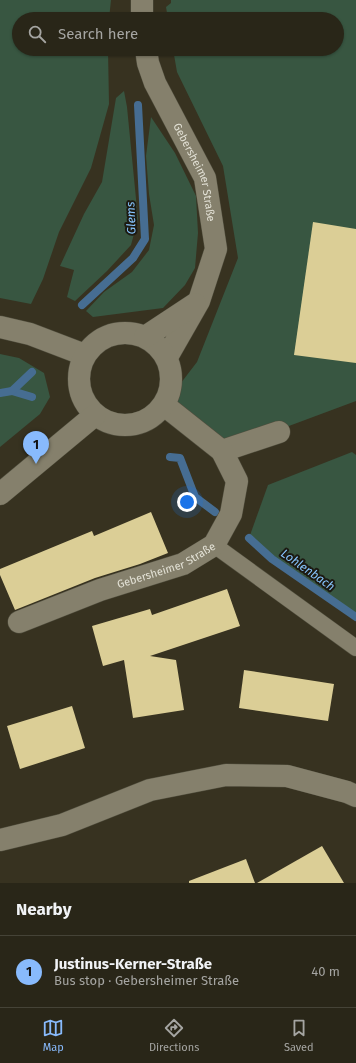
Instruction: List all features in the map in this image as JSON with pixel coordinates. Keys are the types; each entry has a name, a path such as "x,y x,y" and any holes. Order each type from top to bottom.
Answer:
{"main road":[{"path":"142,0 142,12"},
{"name":"Gebersheimer Straße","path":"147,56 155,83 205,178 216,249 199,301 167,357"},
{"path":"145,337 199,301"},
{"path":"0,327 30,334 85,355"},
{"path":"118,332 132,333 145,337 157,345 167,357 171,369 172,381 170,394 164,405 153,416 139,424 124,425 108,422 95,414 85,402 79,387 79,371 85,355 93,345 105,337 118,332"},
{"name":"Gebersheimer Straße","path":"19,622 100,590 183,564 214,545 231,514 237,481 222,451 164,405"},
{"path":"0,494 95,414"},
{"path":"222,451 279,432"},
{"path":"0,840 62,825 150,790 226,775 287,776 347,792 356,796"}],"lane":[{"path":"214,545 356,648"}],"green space":[{"path":"0,0 111,0 110,12 12,12 12,56 108,56 109,104 91,168 59,232 43,279 31,304 0,298"},
{"path":"171,0 356,0 356,401 222,451 164,405 197,362 238,258 223,166 177,72 174,56 344,56 344,12 167,12 166,7 171,3"},
{"path":"124,91 127,107 138,219 131,245 107,271 75,301 67,297 74,270 60,266 84,214 102,182 116,98"},
{"path":"151,117 175,153 196,196 198,233 195,268 185,285 163,308 93,317 86,311 104,292 132,272 149,250 154,225 149,194 146,156"},
{"path":"0,354 19,358 44,373 50,397 40,414 0,447"},
{"path":"352,452 356,455 356,617 272,559 249,538 268,485"}],"building":[{"path":"313,222 356,229 356,363 294,355"},
{"path":"151,512 168,553 140,564 95,578 15,610 0,575 0,569 92,531 94,536"},
{"path":"227,589 240,626 150,656 176,660 184,710 133,718 124,660 103,666 92,626 150,609 152,615"},
{"path":"244,670 334,684 328,721 239,708"},
{"path":"72,706 85,748 20,769 7,726"},
{"path":"322,846 344,883 257,883"},
{"path":"246,859 255,883 189,883 189,881"}],"waterway":[{"name":"Glems","path":"82,305 133,258 145,239 138,105"},
{"name":"Glems","path":"0,393 12,391 32,372"},
{"path":"12,391 32,397"},
{"path":"170,457 180,458 195,497 215,512"},
{"name":"Lohlenbach","path":"249,538 272,559 356,617"}],"place":[{"name":"Justinus-Kerner-Straße","path":"36,464"}]}
